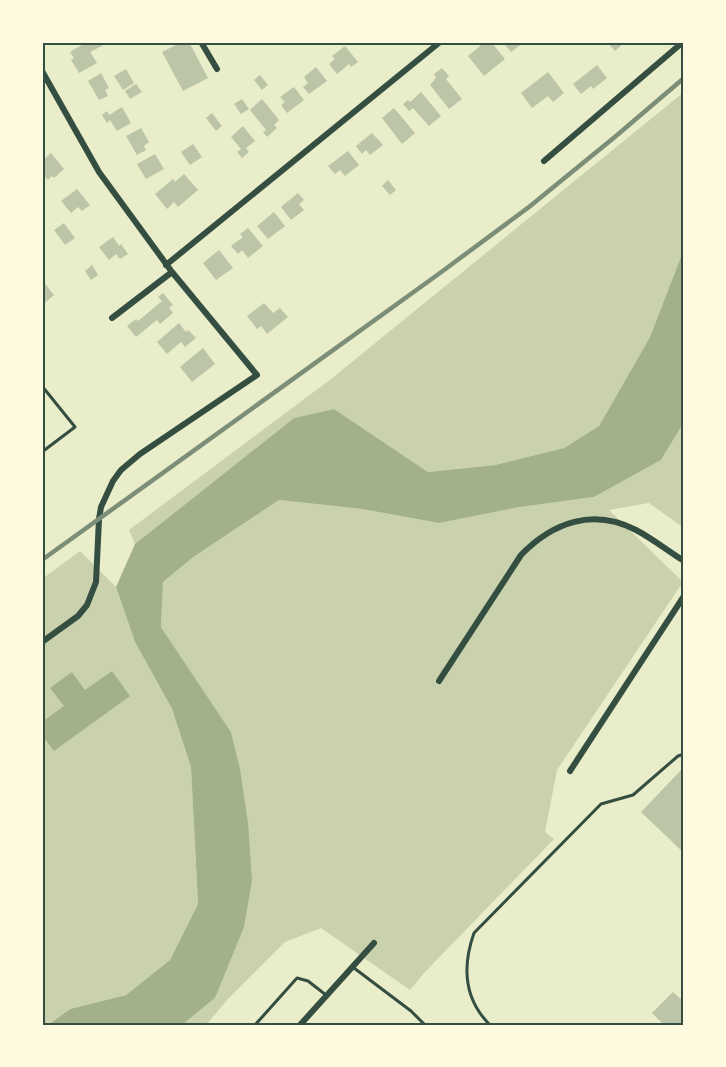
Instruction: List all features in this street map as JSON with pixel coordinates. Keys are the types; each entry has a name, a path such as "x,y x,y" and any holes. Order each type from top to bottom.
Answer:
{"street":[{"path":"201,42 217,69"},
{"path":"166,265 440,42"},
{"path":"544,161 683,42"},
{"path":"42,71 99,172 166,265 257,375 140,454 121,470 113,481 101,507 96,582 87,605 78,616 42,642"},
{"path":"112,318 172,272"},
{"path":"439,681 521,555 549,531 585,520 602,520 620,524 643,534 684,561"},
{"path":"570,771 684,596"},
{"path":"300,1025 374,943"}],"lane":[{"path":"42,386 75,427 42,452"},
{"path":"490,1025 473,1004 467,981 468,950 474,933 601,804 633,795 678,756 684,754"},
{"path":"352,967 411,1011 425,1025"},
{"path":"255,1025 297,978 308,981 327,995"}],"shaded area":[{"path":"684,92 684,249 650,337 599,426 564,448 495,465 428,472 334,409 294,418 135,544 129,530 331,379"},
{"path":"684,249 684,422 661,460 594,497 520,507 439,523 362,509 279,500 192,558 163,582 161,627 231,732 240,768 248,822 252,880 244,927 215,998 182,1025 48,1025 70,1009 126,995 170,960 198,904 191,767 172,709 135,642 116,587 135,544 294,418 334,409 428,472 495,465 564,448 599,426 650,337"},
{"path":"684,422 684,528 649,503 609,510 683,582 557,770 545,832 554,839 410,990 321,928 285,942 228,999 206,1025 182,1025 215,998 248,822 240,768 231,732 161,627 163,582 192,558 279,500 362,509 439,523 520,507 594,497 661,460"},
{"path":"80,551 116,587 135,642 172,709 191,767 198,904 170,960 126,995 70,1009 48,1025 42,1025 42,579"},
{"path":"112,671 130,696 54,751 42,735 42,722 64,706 50,688 72,672 85,690"}],"building":[{"path":"87,42 99,42 102,46 90,52 97,63 79,73 71,60 74,58 70,52"},
{"path":"182,42 189,42 208,78 183,91 162,52"},
{"path":"485,42 491,42 505,59 484,76 468,56"},
{"path":"503,42 524,42 511,52"},
{"path":"607,42 625,42 615,51"},
{"path":"345,46 358,62 351,67 349,64 337,74 329,64 335,59 332,56"},
{"path":"597,65 607,78 593,89 591,86 581,94 573,84"},
{"path":"316,67 327,81 309,94 303,87 308,83 304,77"},
{"path":"442,68 449,76 446,79 462,99 449,109 430,85 436,78 434,74"},
{"path":"126,69 134,83 123,90 114,76"},
{"path":"548,72 564,93 553,102 548,96 532,108 521,93"},
{"path":"101,73 109,88 105,90 108,96 99,100 88,81"},
{"path":"260,75 268,85 262,90 254,80"},
{"path":"136,84 142,92 130,99 125,91"},
{"path":"294,87 304,100 287,113 281,105 285,102 280,97"},
{"path":"421,92 441,116 429,126 413,108 409,111 403,104 408,100 410,102"},
{"path":"242,99 249,109 241,114 234,104"},
{"path":"262,99 279,120 274,125 277,128 267,137 263,132 266,130 250,110"},
{"path":"122,107 131,123 117,131 110,120 107,123 102,115 107,111 109,115"},
{"path":"394,108 415,133 402,144 382,118"},
{"path":"212,113 222,126 216,131 206,118"},
{"path":"243,126 255,141 246,148 249,152 242,158 237,152 241,149 231,137"},
{"path":"141,128 149,142 144,146 146,150 137,155 126,136"},
{"path":"372,133 383,145 370,155 366,150 362,154 356,146"},
{"path":"193,144 202,157 190,165 181,152"},
{"path":"348,151 359,165 345,176 340,170 335,174 328,166"},
{"path":"51,153 64,169 48,180 42,173 42,161"},
{"path":"155,154 164,169 146,179 137,164"},
{"path":"184,174 198,190 178,207 174,202 167,209 155,194 173,179 175,182"},
{"path":"388,180 396,190 390,195 382,186"},
{"path":"77,189 90,205 82,211 78,207 71,213 61,201"},
{"path":"298,193 304,200 299,204 304,210 291,220 281,207"},
{"path":"274,212 285,226 268,239 257,226"},
{"path":"64,223 75,238 65,245 54,230"},
{"path":"248,228 263,246 248,258 242,250 238,254 231,246 243,237 240,234"},
{"path":"113,237 128,254 120,259 116,254 109,260 99,247"},
{"path":"219,250 233,268 216,280 203,263"},
{"path":"92,265 98,275 91,280 85,271"},
{"path":"42,280 54,295 42,305"},
{"path":"163,293 173,305 169,308 173,313 160,324 157,320 136,337 127,326 136,319 138,321 162,301 158,297"},
{"path":"264,303 273,313 280,308 288,317 267,334 261,326 257,329 247,316"},
{"path":"179,323 186,332 188,330 196,338 185,347 181,342 167,354 157,342"},
{"path":"203,348 215,364 192,382 180,367"},
{"path":"684,767 684,853 641,812"},
{"path":"673,992 684,1002 684,1025 664,1025 652,1013"}],"railway":[{"path":"42,560 529,207 684,78"}]}
